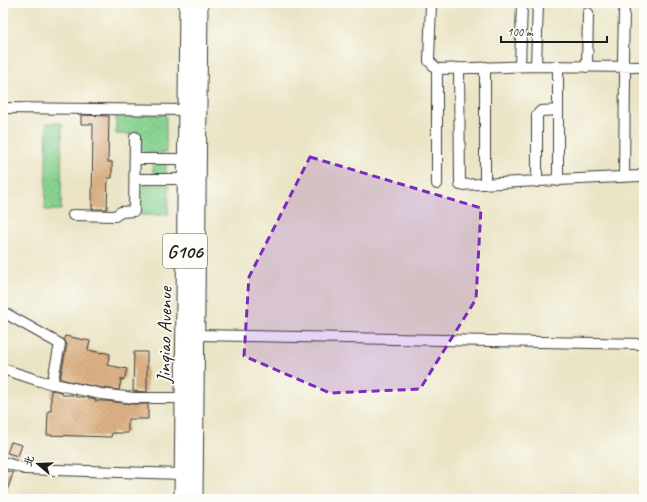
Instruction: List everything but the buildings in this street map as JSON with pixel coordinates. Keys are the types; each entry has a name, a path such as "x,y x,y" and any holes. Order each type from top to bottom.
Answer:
{"highway":[{"name":"Jinqiao Avenue","path":"182,499 188,3"},
{"name":"Jinqiao Avenue","path":"195,499 200,3"}],"street":[{"path":"431,3 430,61 437,69 520,66 644,67"},
{"path":"520,66 522,3"},
{"path":"536,66 538,3"},
{"path":"624,12 624,177"},
{"path":"587,67 588,13"},
{"path":"558,66 558,181"},
{"path":"485,67 485,184"},
{"path":"460,68 460,185 640,176 644,172"},
{"path":"437,69 437,184"},
{"path":"3,108 187,110"},
{"path":"537,182 537,115 541,111 558,110"},
{"path":"72,215 115,216 121,212 134,211 135,137"},
{"path":"135,159 186,159"},
{"path":"135,178 186,179"},
{"path":"3,312 60,344 52,384"},
{"path":"197,335 644,344"},
{"path":"3,369 40,381 88,392 134,398 183,398"},
{"path":"3,462 24,469 182,474"}],"highlighted area":[{"path":"310,157 481,208 476,299 420,389 330,393 244,356 249,277"}],"green space":[{"path":"116,114 166,115 166,153 145,153 140,148 140,134 116,134"},
{"path":"47,123 62,123 61,210 45,210"},
{"path":"153,163 166,163 166,175 153,175"},
{"path":"141,185 169,185 168,215 140,215"}]}
